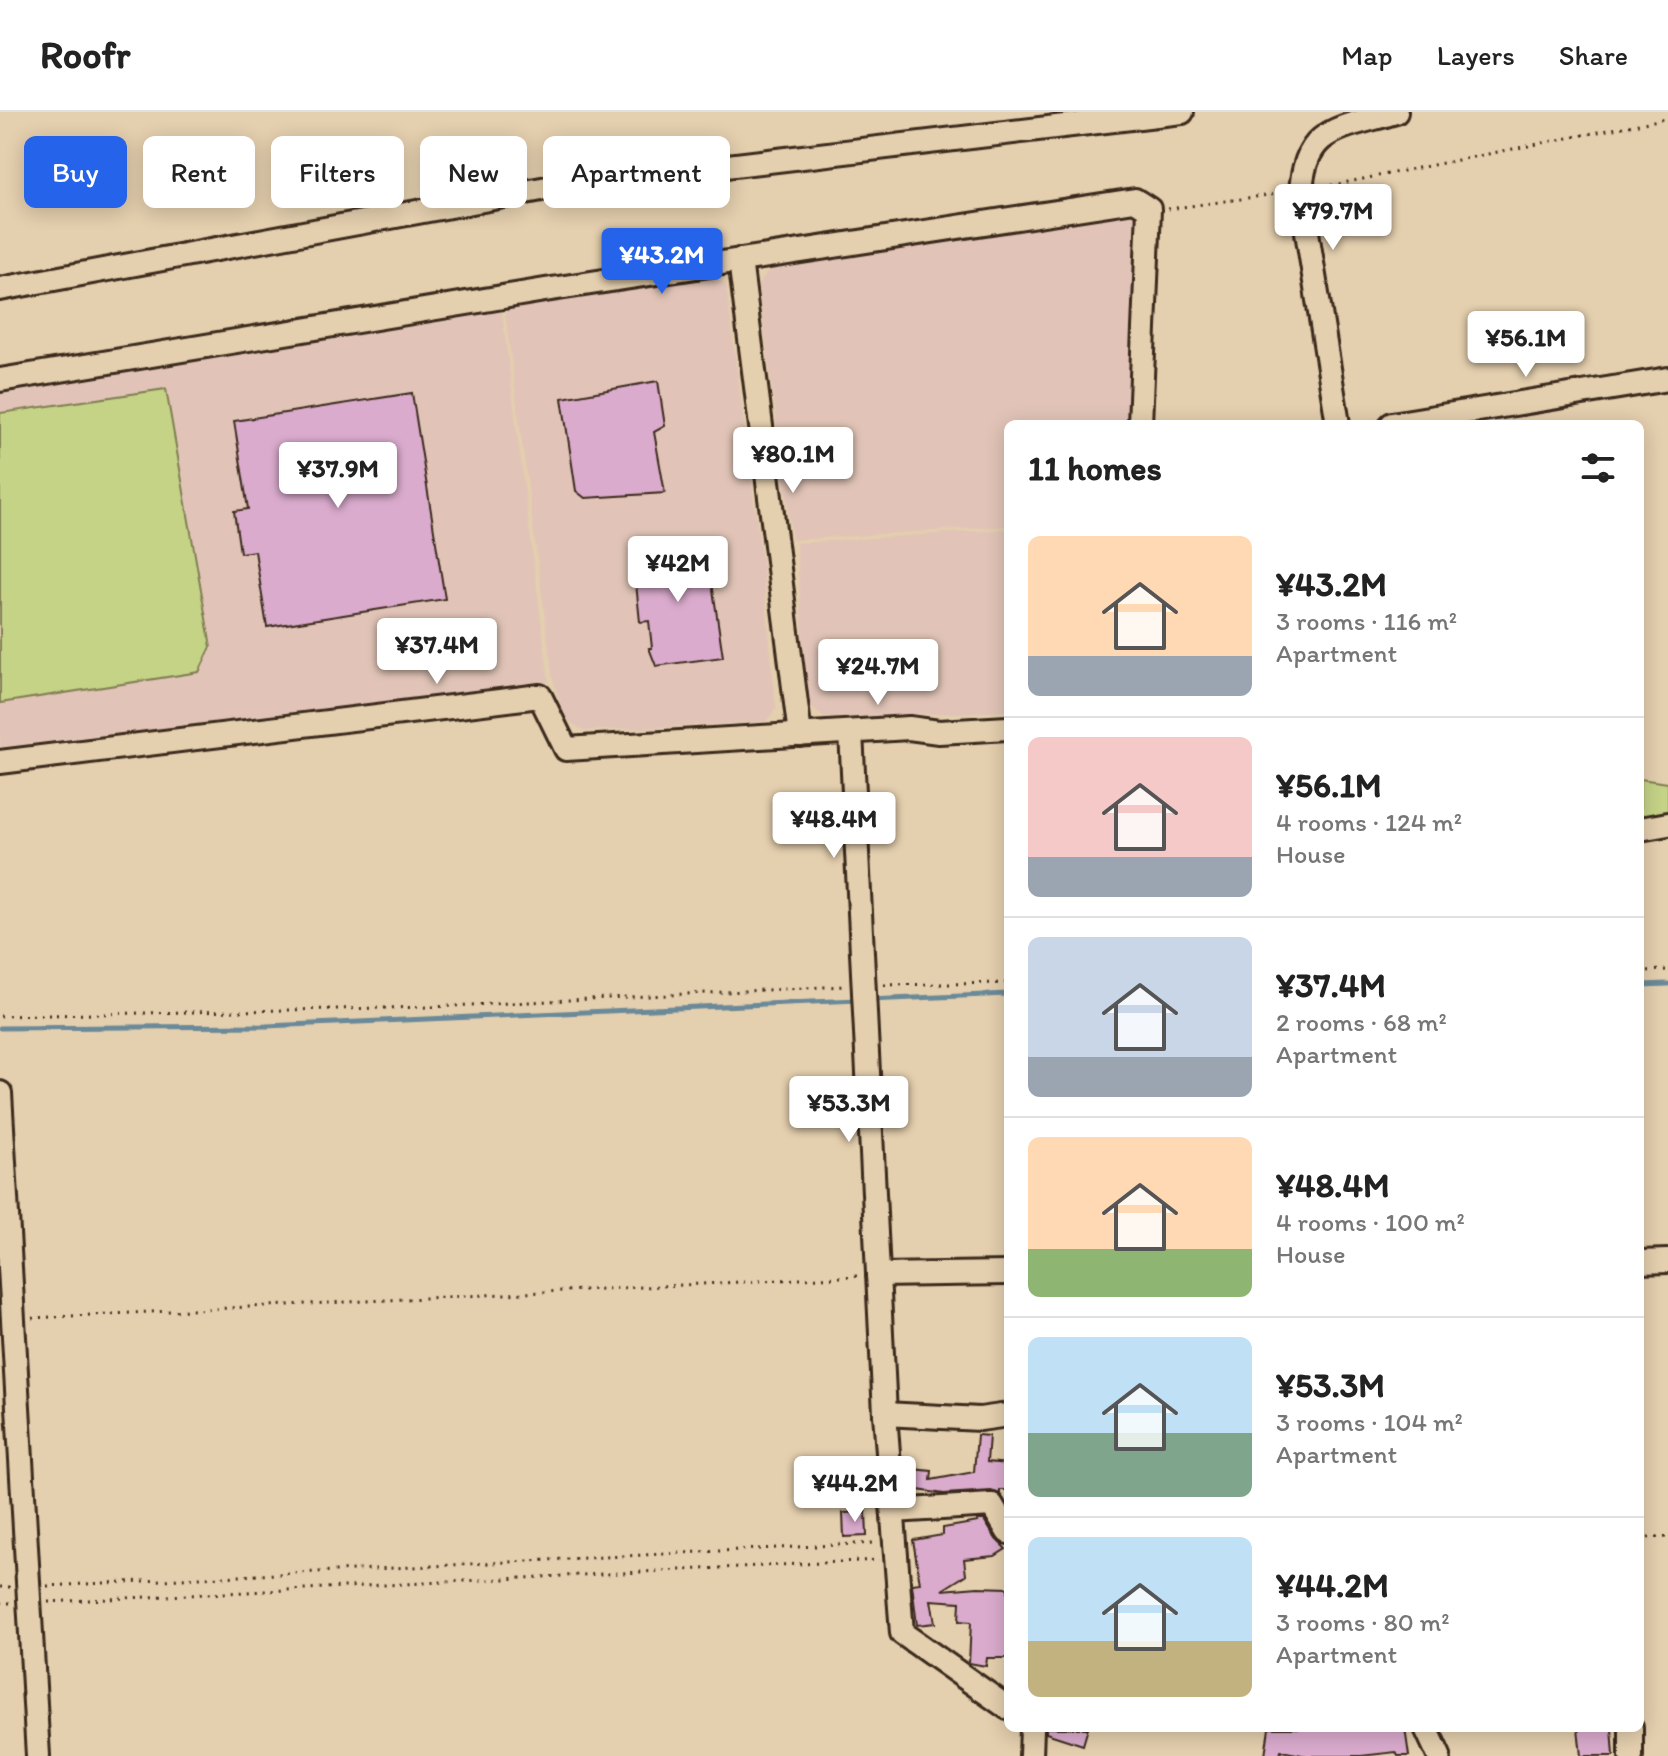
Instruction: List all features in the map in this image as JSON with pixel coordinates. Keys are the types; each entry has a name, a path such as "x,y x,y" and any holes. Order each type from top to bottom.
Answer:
{"street":[{"path":"0,289 558,186 1182,112"},
{"path":"1337,420 1301,191 1302,168 1308,153 1320,138 1396,112"},
{"path":"0,380 740,260 1135,200 1149,209 1140,420"},
{"path":"740,260 800,735"},
{"path":"1417,420 1668,379"},
{"path":"0,762 540,696 566,749 909,728 939,732 1004,728"},
{"path":"851,732 885,1414 902,1633 1004,1705"},
{"path":"1644,828 1668,824"},
{"path":"0,1093 38,1756"},
{"path":"1644,1262 1668,1261"},
{"path":"878,1275 1004,1273"},
{"path":"885,1414 980,1419 1004,1416"},
{"path":"893,1511 1000,1503"},
{"path":"1031,1756 1032,1732"},
{"path":"1428,1732 1439,1756"},
{"path":"1631,1732 1631,1756"}],"path":[{"path":"1149,211 1301,191 1668,118"},
{"path":"1644,971 1668,970"},
{"path":"0,1016 431,1007 864,985 1004,983"},
{"path":"14,1319 878,1275"},
{"path":"1644,1538 1668,1537"},
{"path":"0,1587 29,1595 895,1551"},
{"path":"0,1603 29,1595 895,1551"}],"shaded area":[{"path":"1135,214 1128,420 1004,420 1004,526 792,540 758,285 774,264"},
{"path":"707,272 726,284 763,569 776,709 765,722 584,731 565,719 553,680 504,305"},
{"path":"501,305 549,682 0,747 0,390"},
{"path":"1004,529 1004,711 824,718 808,703 796,543"}],"green space":[{"path":"166,389 211,647 199,672 0,703 0,413"},
{"path":"1644,780 1668,783 1668,815 1644,819"}],"building":[{"path":"658,381 665,426 654,432 665,493 585,498 576,491 562,398"},
{"path":"412,393 445,599 267,627 255,551 240,553 234,511 248,509 234,421"},
{"path":"706,542 723,657 656,666 649,648 652,648 649,621 640,622 633,554"},
{"path":"977,1435 989,1436 987,1462 1004,1464 1004,1490 1000,1490 1000,1494 991,1491 944,1494 905,1488 904,1484 909,1483 904,1482 903,1468 932,1471 931,1480 974,1472"},
{"path":"866,1512 867,1536 844,1537 843,1513"},
{"path":"984,1520 1004,1550 995,1556 964,1559 966,1575 942,1590 1004,1588 1004,1658 987,1658 986,1666 969,1663 971,1622 959,1621 960,1602 931,1600 935,1623 917,1625 912,1584 920,1583 913,1540 943,1535 943,1528"},
{"path":"1046,1732 1087,1732 1083,1745"},
{"path":"1268,1732 1406,1732 1409,1756 1398,1756 1396,1752 1361,1756 1307,1756 1281,1751 1280,1756 1265,1756"},
{"path":"1578,1732 1612,1732 1614,1756 1581,1756"}],"waterway":[{"path":"1644,985 1668,984"},
{"path":"868,1000 1004,994"},
{"path":"0,1028 266,1026 858,1000"}]}
